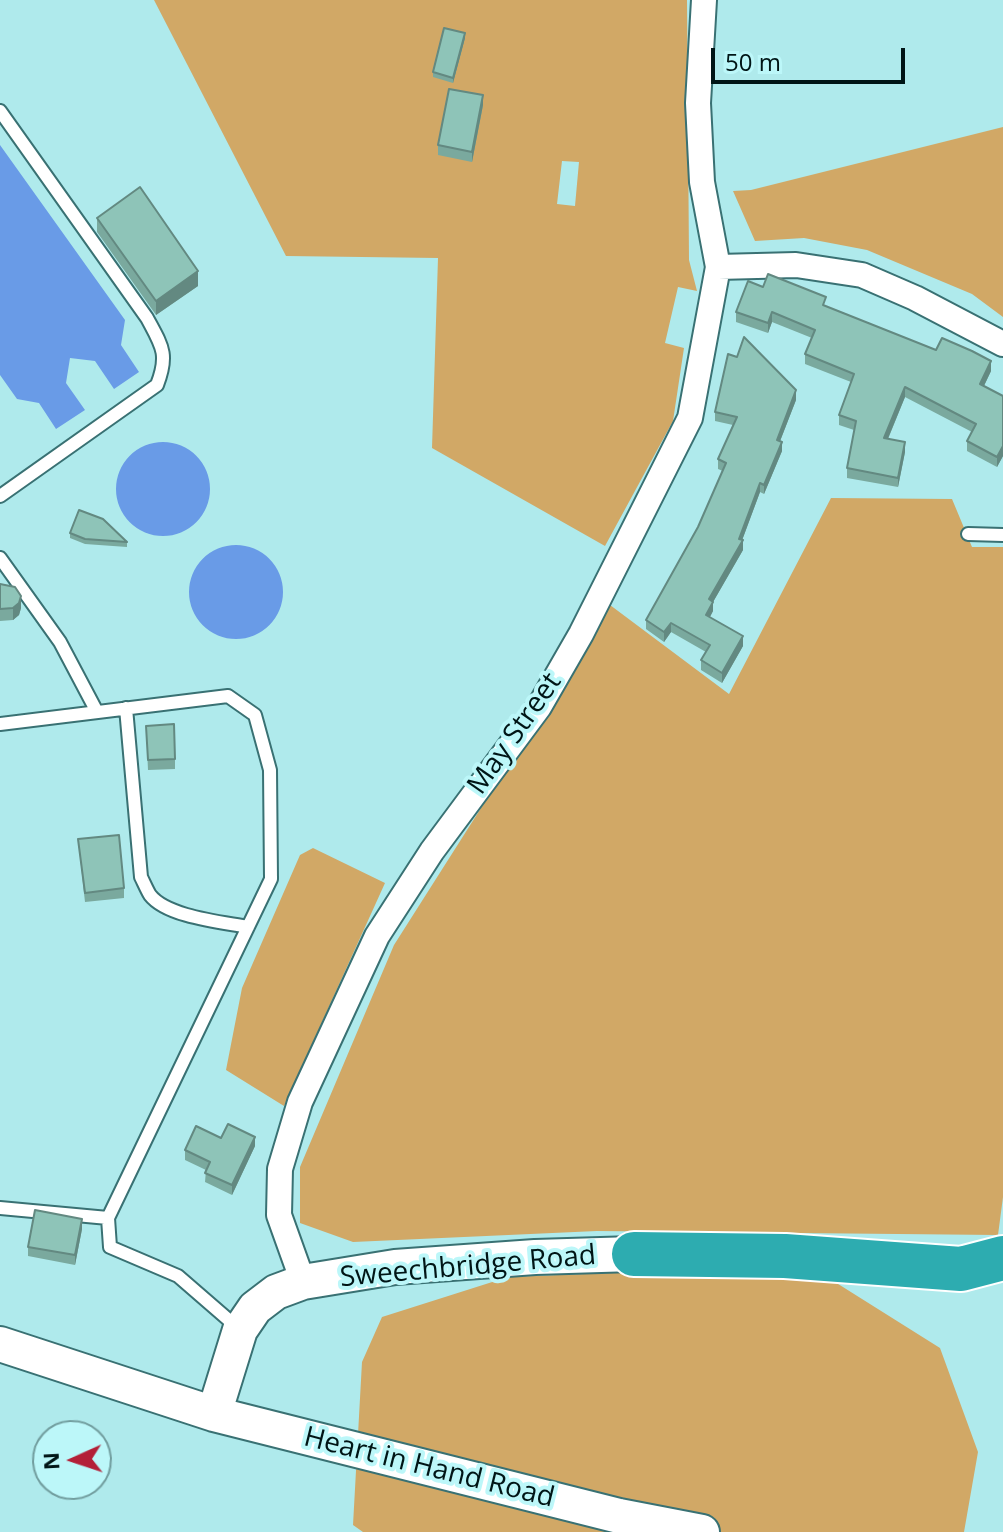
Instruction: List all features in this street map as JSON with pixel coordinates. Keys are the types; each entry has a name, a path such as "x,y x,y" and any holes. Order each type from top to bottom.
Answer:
{"highway":[{"path":"634,1254 785,1256 961,1269 1003,1258"},
{"path":"961,1269 1003,1295"}],"street":[{"name":"May Street","path":"303,1282 279,1215 280,1169 300,1102 377,936 432,851 539,707 581,634 690,418 718,267 702,182 698,103 704,0"},
{"path":"718,267 796,265 862,275 915,298 1003,344"},
{"name":"Sweechbridge Road","path":"303,1282 395,1267 634,1254"},
{"path":"214,1414 240,1330 255,1308 276,1292 303,1282"},
{"name":"Heart in Hand Road","path":"0,1344 214,1414 619,1516 702,1532"}],"lane":[{"path":"0,111 147,318 164,350 164,366 157,385 0,496"},
{"path":"968,534 1003,535"},
{"path":"0,558 60,642 97,712"},
{"path":"0,724 228,696 255,715 270,770 271,879 108,1218 110,1247 178,1276 240,1330"},
{"path":"126,708 141,877 151,896 164,906 182,913 248,927"},
{"path":"0,1208 108,1218"}],"shaded area":[{"path":"154,0 687,0 689,260 697,291 678,287 665,343 684,348 673,421 605,546 432,448 438,258 286,256","holes":["562,161 579,162 575,206 557,204"]},
{"path":"1003,127 1003,317 972,294 867,250 804,238 755,241 733,191 751,190"},
{"path":"831,498 952,499 972,547 1003,547 1003,1197 998,1235 597,1231 353,1242 300,1223 300,1167 394,945 610,605 729,694"},
{"path":"313,848 385,883 284,1106 226,1070 242,988 300,855"},
{"path":"634,1272 827,1277 940,1348 978,1452 964,1532 363,1532 353,1525 362,1362 382,1317 508,1277"}],"water":[{"path":"0,145 125,320 121,345 139,372 114,389 95,361 70,358 66,383 85,410 56,429 39,403 17,399 0,375"},
{"path":"163,442 181,445 196,456 207,471 210,489 207,507 196,522 181,533 163,536 145,533 130,522 119,507 116,489 119,471 130,456 145,445"},
{"path":"236,545 254,548 269,559 280,574 283,592 280,610 269,625 254,636 236,639 218,636 203,625 192,610 189,592 192,574 203,559 218,548"}],"building":[{"path":"444,28 465,33 453,78 433,72"},
{"path":"449,89 483,95 472,152 438,145"},
{"path":"140,187 198,271 156,301 97,218"},
{"path":"768,274 826,297 823,305 936,350 942,338 991,361 980,384 1003,396 1003,446 997,457 967,441 976,424 905,387 884,438 905,442 898,478 847,468 856,421 839,415 854,374 805,354 815,330 772,312 768,323 736,312 748,281 763,287"},
{"path":"744,337 796,390 777,440 782,442 764,485 760,483 739,539 743,540 709,599 713,602 706,615 743,636 722,673 701,660 710,645 671,623 664,632 646,620 698,527 726,463 718,459 737,417 715,412 728,354 737,357"},
{"path":"79,510 103,519 127,542 85,539 70,533"},
{"path":"0,584 15,587 21,596 13,608 0,609"},
{"path":"174,724 175,759 148,760 146,726"},
{"path":"119,835 124,888 85,893 78,839"},
{"path":"228,1124 255,1137 232,1185 205,1173 210,1162 185,1150 196,1126 221,1138"},
{"path":"35,1210 82,1219 75,1255 28,1247"}]}
